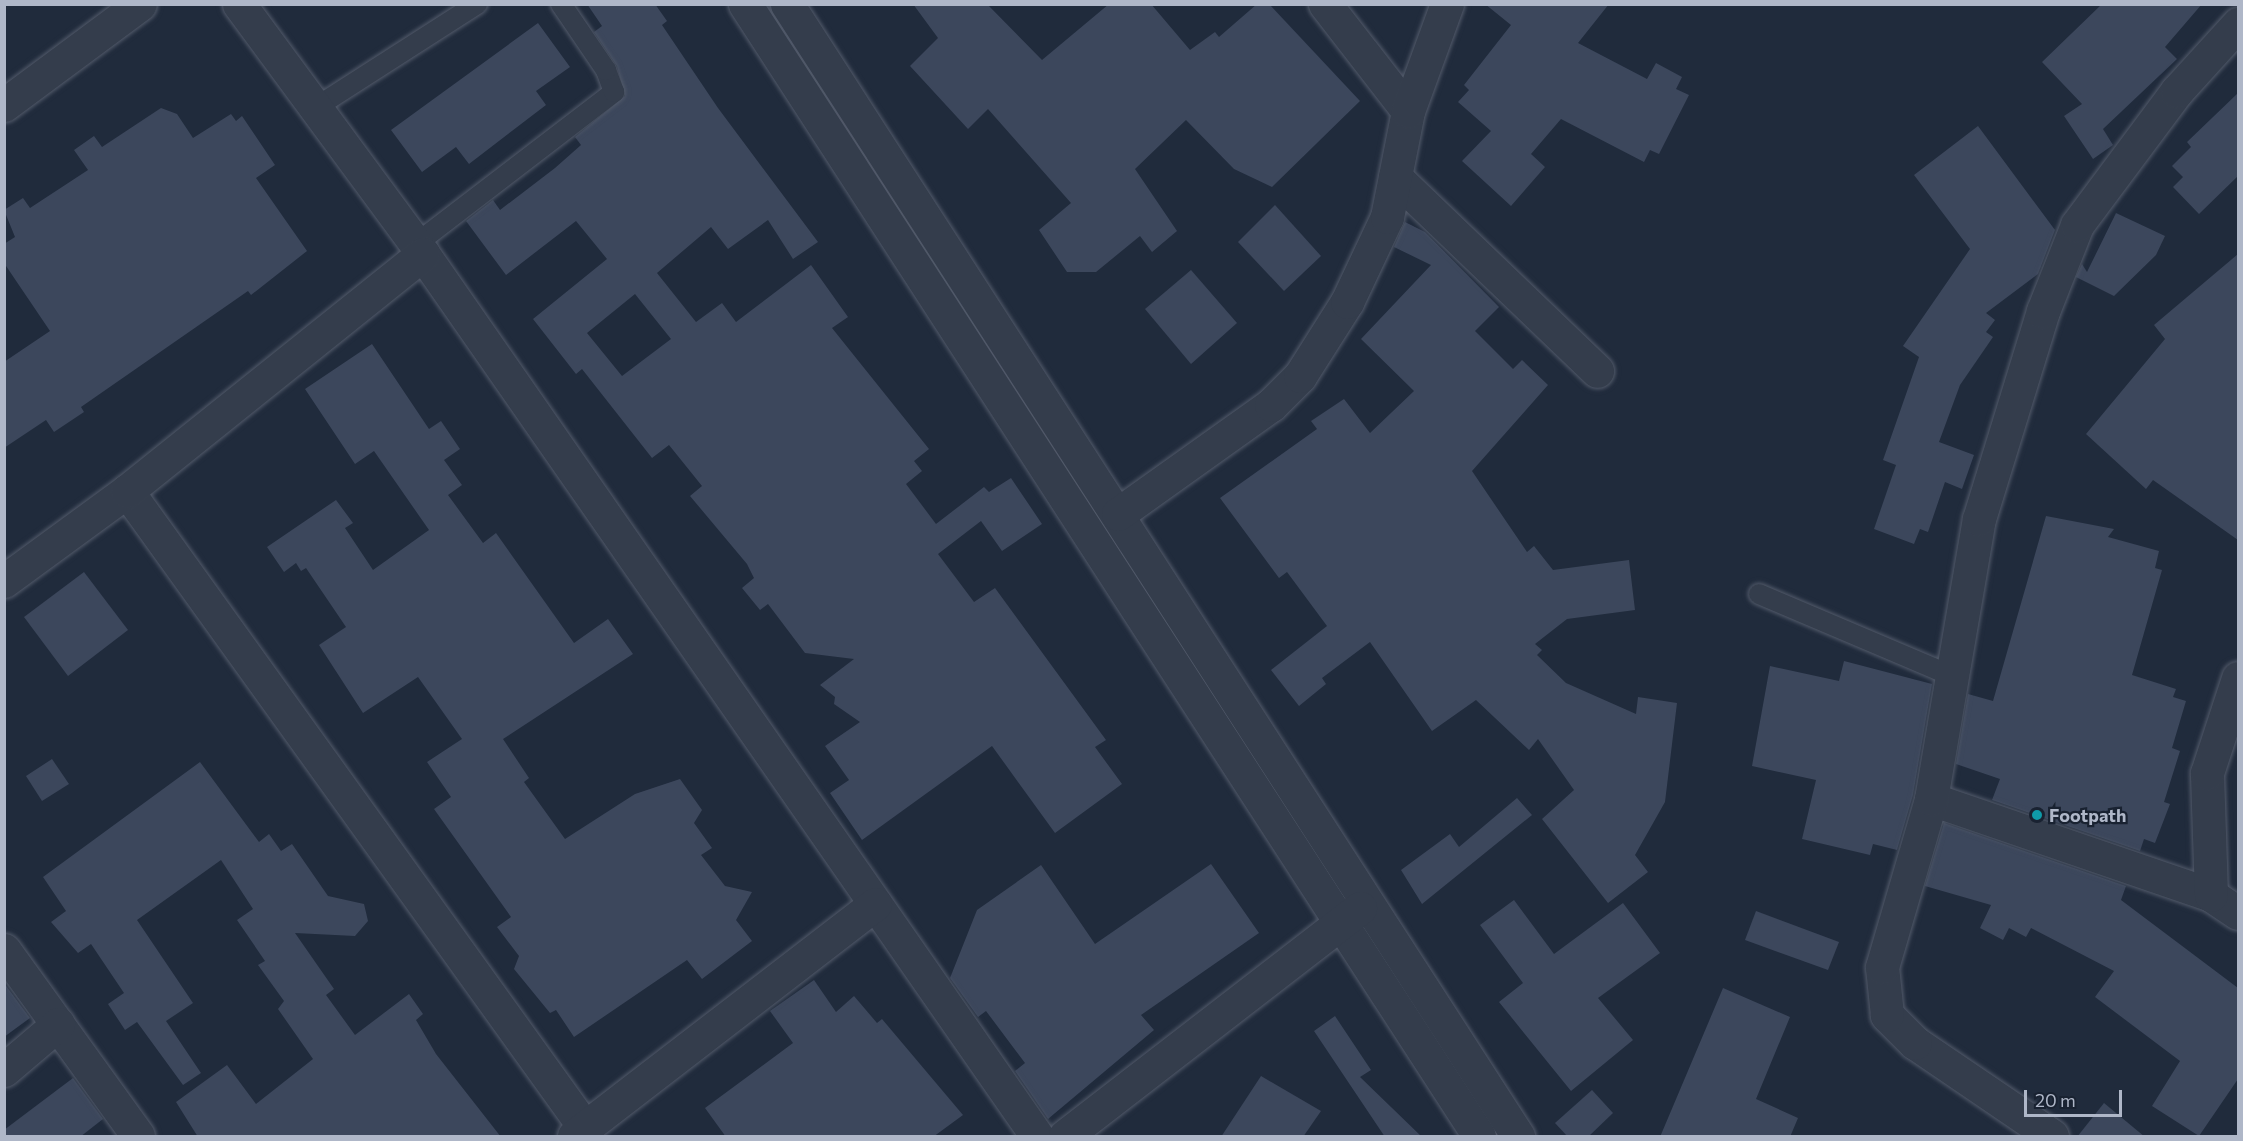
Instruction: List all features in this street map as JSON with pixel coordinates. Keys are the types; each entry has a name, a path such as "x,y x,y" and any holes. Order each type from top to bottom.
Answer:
{"street":[{"path":"4,105 140,4"},
{"path":"239,4 419,249 1037,1137"},
{"path":"745,4 1341,921 1463,1129"},
{"path":"787,4 1369,901 1518,1137"},
{"path":"1325,4 1408,111"},
{"path":"1118,514 1271,405 1300,376 1347,302 1387,217 1408,111 1447,4"},
{"path":"2052,1137 1915,1043 1887,1015 1882,967 1931,799 1955,677 1979,519 2043,311 2077,225 2177,91 2238,24"},
{"path":"1395,177 1597,370"},
{"path":"4,581 128,491 419,249"},
{"path":"128,491 580,1132 875,904"},
{"path":"2211,896 2207,773 2238,678"},
{"path":"1931,799 2211,896 2238,913"},
{"path":"1065,1137 1369,901"},
{"path":"4,950 138,1137"},
{"path":"4,1070 58,1024"}],"lane":[{"path":"315,108 477,4"},
{"path":"419,249 614,92 606,70 561,4"},
{"path":"1759,594 1955,677"}],"building":[{"path":"587,4 655,4 667,21 662,25 718,108 818,242 793,259 768,220 728,249 711,227 657,273 696,322 722,303 736,322 811,265 848,317 832,328 929,449 914,461 922,471 906,484 936,524 984,487 989,492 1011,478 1042,524 1002,551 981,521 938,554 974,602 995,588 1106,740 1095,747 1122,784 1055,833 992,746 862,840 830,793 849,780 825,746 860,722 834,704 835,697 820,685 854,659 805,653 768,604 760,610 742,588 754,578 747,564 690,496 702,486 669,445 652,458 582,369 576,374 533,319 607,259 576,221 506,275 466,221 493,200 500,210 555,168 581,145 575,137 625,96 617,66 594,32 602,26","holes":["635,294 671,339 622,376 587,333"]},
{"path":"913,4 987,4 1042,60 1109,4 1151,4 1190,50 1215,32 1219,37 1257,4 1269,4 1360,101 1272,187 1234,169 1186,120 1135,169 1177,231 1152,252 1140,236 1096,272 1067,272 1039,230 1071,203 988,109 968,129 910,66 938,38"},
{"path":"1485,4 1609,4 1578,43 1647,79 1656,63 1682,77 1676,89 1689,95 1659,154 1650,150 1644,162 1561,119 1531,154 1545,167 1511,206 1462,161 1491,131 1458,102 1469,90 1464,85 1511,25"},
{"path":"2102,4 2202,4 2165,47 2177,59 2103,129 2113,145 2093,159 2064,116 2082,104 2042,62"},
{"path":"538,23 570,67 536,91 546,105 469,164 456,147 422,172 391,130"},
{"path":"2238,93 2238,176 2199,214 2173,187 2183,177 2172,166 2191,147 2187,142"},
{"path":"161,108 177,114 193,138 231,114 236,121 242,116 275,165 256,178 307,251 251,295 248,291 81,407 84,412 54,432 46,420 4,448 4,362 50,331 4,263 4,244 15,237 4,210 23,198 30,208 88,170 74,150 94,136 102,147"},
{"path":"1978,126 2055,230 2038,274 1986,313 1995,320 1986,332 1993,337 1960,385 1939,442 1974,455 1962,489 1945,482 1928,532 1920,529 1914,544 1874,529 1896,465 1883,460 1919,357 1903,346 1970,249 1914,175"},
{"path":"1275,205 1321,256 1284,291 1238,242"},
{"path":"2116,213 2165,236 2156,255 2114,296 2076,277 2082,264 2087,272"},
{"path":"1405,222 1425,232 1499,307 1475,331 1513,369 1522,360 1548,385 1472,471 1527,552 1534,546 1553,570 1629,560 1635,610 1567,619 1535,644 1542,650 1537,655 1566,683 1636,714 1638,697 1677,703 1665,802 1635,855 1648,872 1608,903 1542,819 1574,790 1538,739 1529,750 1476,700 1432,731 1370,642 1322,678 1326,684 1299,706 1271,670 1327,626 1287,572 1279,578 1220,498 1317,429 1311,421 1344,399 1370,433 1414,391 1361,339 1431,265 1394,247"},
{"path":"2238,254 2238,540 2153,480 2146,489 2086,434 2165,339 2154,325"},
{"path":"1191,270 1237,323 1191,364 1145,309"},
{"path":"372,344 429,429 441,421 460,449 444,460 462,485 448,495 483,543 496,533 574,643 608,619 633,654 503,739 529,778 524,782 565,839 635,794 680,779 702,810 694,823 712,848 701,855 725,886 752,892 736,920 752,941 702,979 687,960 574,1037 556,1010 550,1013 514,969 519,956 497,927 511,917 434,809 451,797 427,762 462,739 418,677 363,713 319,645 346,627 306,568 301,571 296,563 284,572 267,547 336,500 353,523 345,528 373,570 429,530 374,451 355,464 305,389"},
{"path":"2046,516 2114,529 2108,537 2159,551 2155,568 2162,570 2132,675 2176,689 2173,697 2186,701 2172,748 2180,751 2164,802 2170,804 2155,843 2144,839 2140,851 1992,800 2000,779 1956,764 1968,694 1993,701"},
{"path":"84,572 128,630 68,676 24,617"},
{"path":"1844,661 1932,684 1913,795 1897,850 1873,844 1870,855 1802,839 1816,780 1752,766 1770,666 1839,681"},
{"path":"52,759 69,784 42,801 26,776"},
{"path":"200,762 259,842 269,834 281,851 292,844 328,896 364,904 368,921 355,936 295,933 334,989 326,995 355,1035 409,994 423,1014 416,1020 436,1054 501,1137 198,1137 176,1102 227,1065 256,1104 313,1059 278,1009 284,1001 258,965 265,961 237,920 253,909 221,860 137,920 193,1003 166,1021 201,1073 183,1085 137,1022 125,1030 108,1004 124,993 91,944 78,953 51,922 66,911 43,877"},
{"path":"1517,798 1532,815 1422,904 1401,870 1450,834 1459,847"},
{"path":"1944,823 2126,886 2121,900 2238,988 2238,1079 2199,1136 2152,1106 2180,1061 2095,997 2114,971 2031,928 2026,937 2009,928 2003,940 1980,928 1991,905 1925,886"},
{"path":"1211,864 1259,933 1141,1015 1154,1030 1048,1119 1015,1071 1025,1063 986,1011 978,1017 950,978 977,910 1041,865 1095,944"},
{"path":"1514,900 1554,954 1623,903 1660,953 1598,998 1633,1040 1571,1091 1499,1002 1523,983 1480,925"},
{"path":"1756,911 1839,942 1828,970 1745,940"},
{"path":"814,980 836,1012 854,996 877,1023 882,1019 963,1115 933,1137 726,1137 705,1108 793,1043 770,1011"},
{"path":"4,983 30,1018 4,1037"},
{"path":"1723,988 1790,1017 1756,1099 1798,1118 1790,1137 1660,1137"},
{"path":"1335,1016 1371,1070 1360,1077 1422,1137 1385,1137 1314,1031"},
{"path":"1261,1076 1321,1111 1303,1137 1221,1137"},
{"path":"73,1078 103,1119 80,1137 4,1137 4,1130"},
{"path":"1592,1090 1613,1113 1588,1137 1568,1137 1555,1123"},
{"path":"2104,1103 2145,1137 2077,1137"}],"place":[{"name":"Footpath","path":"2037,815"}]}
